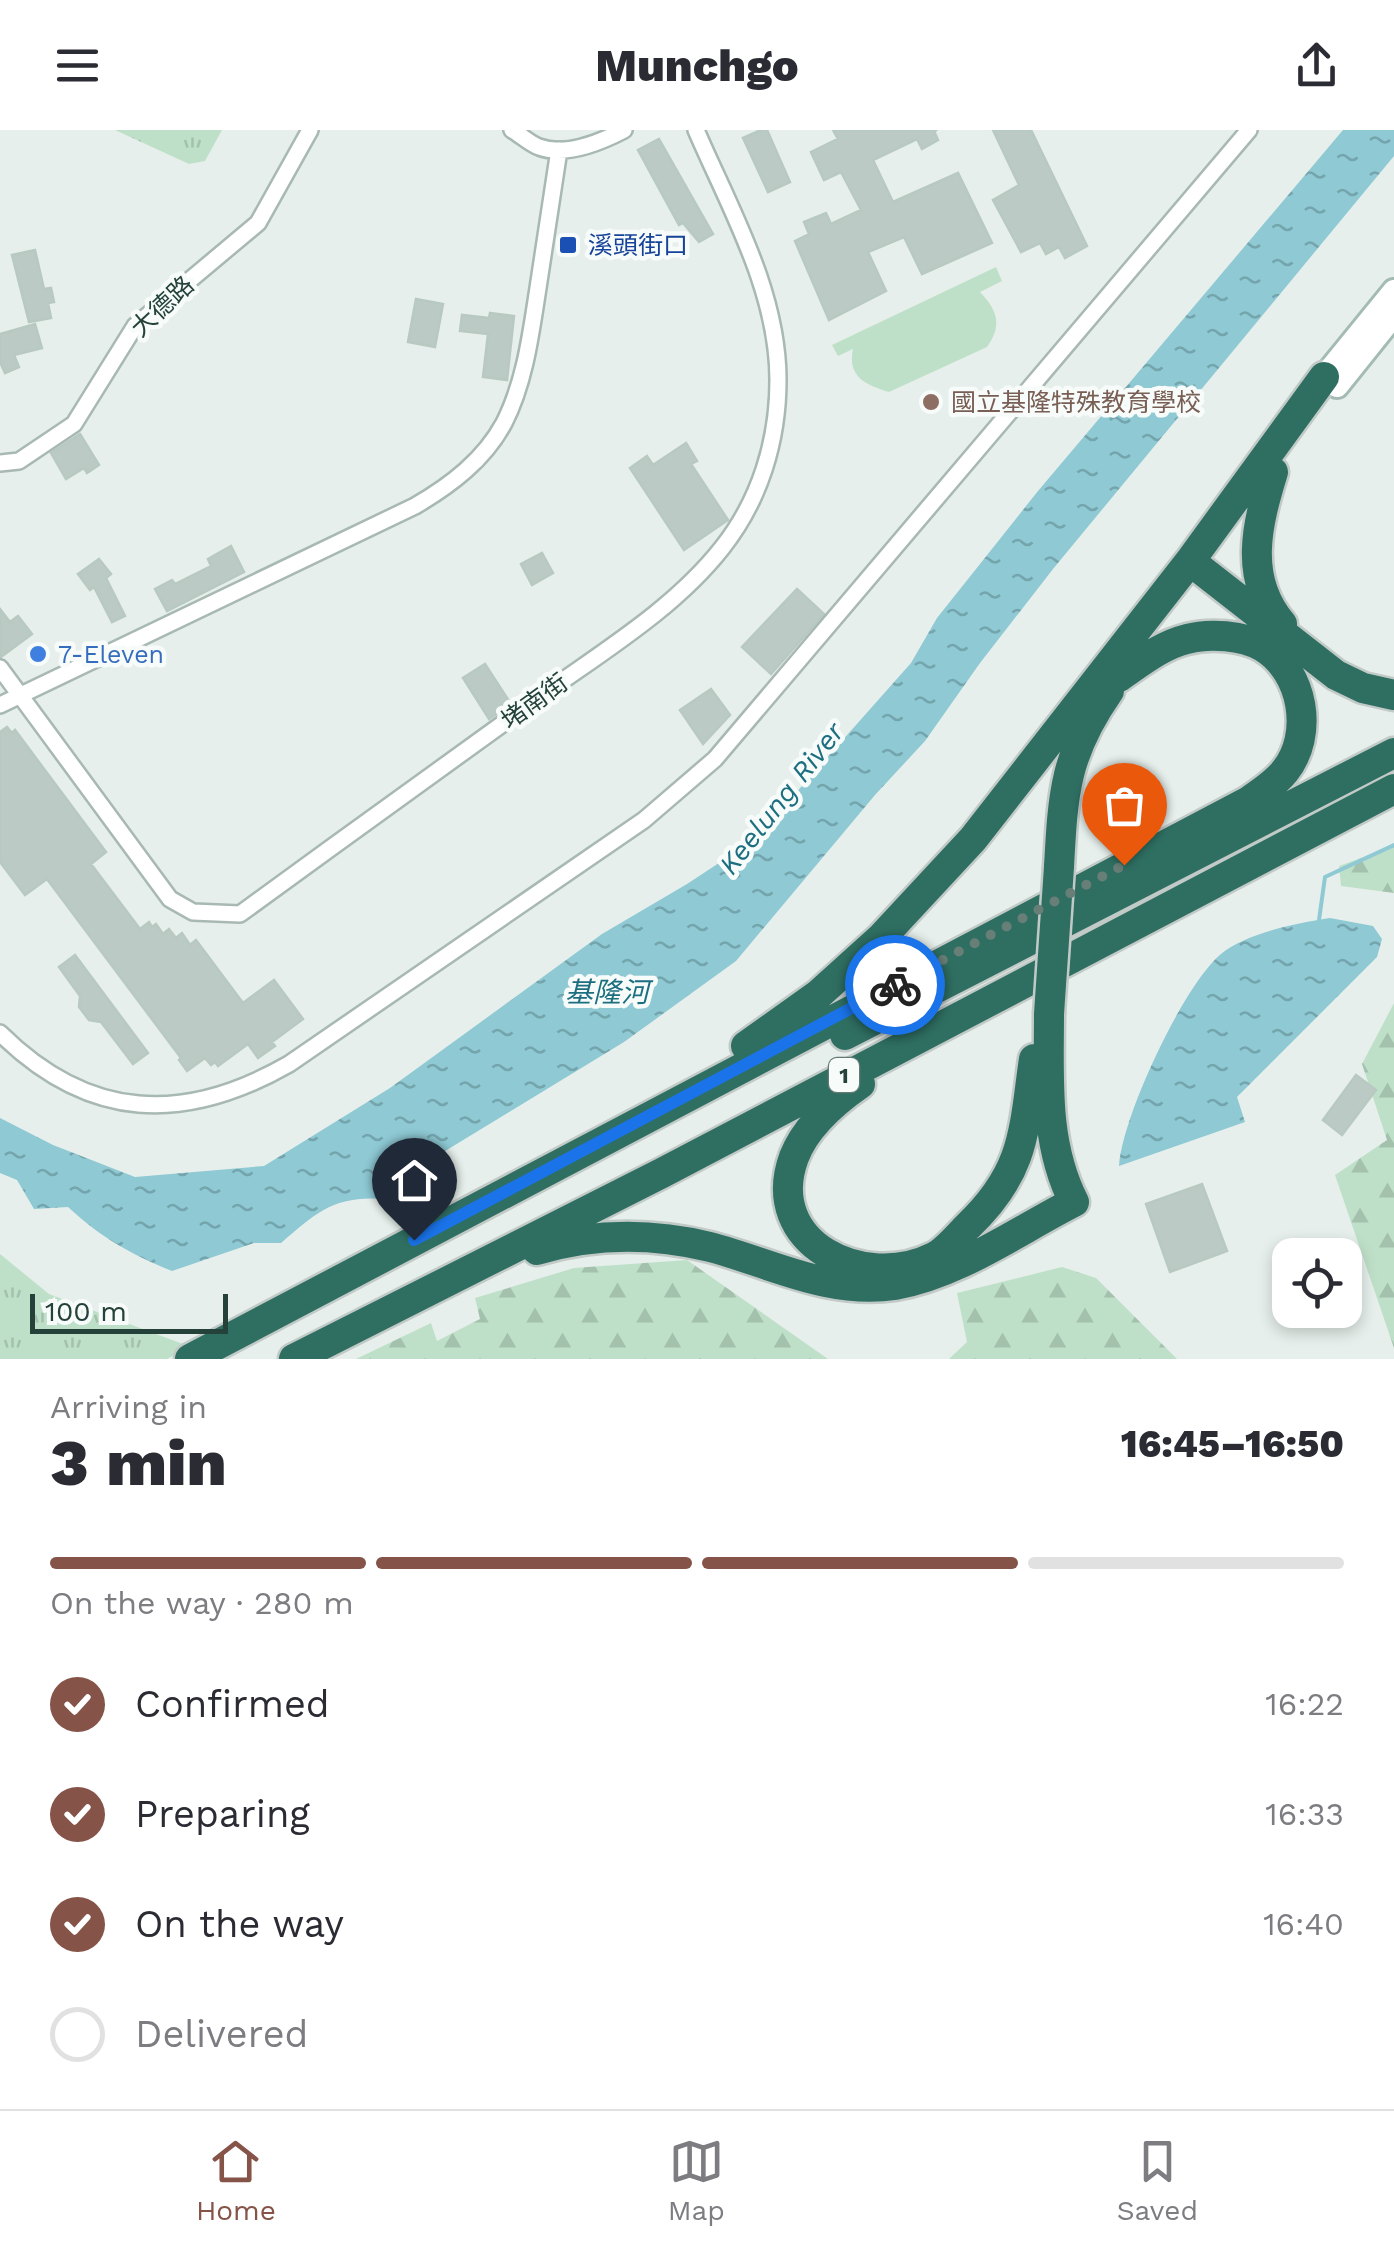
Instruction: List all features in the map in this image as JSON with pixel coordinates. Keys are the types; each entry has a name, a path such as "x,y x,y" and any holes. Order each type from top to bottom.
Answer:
{"highway":[{"path":"296,1359 348,1340 480,1273 570,1240 656,1238 708,1247 824,1283 894,1285 957,1264 1074,1202 1058,1166 1051,1131 1043,1014 1052,866 1049,804 1060,752 1070,726 1273,472 1330,382"},
{"path":"1196,567 1330,382"},
{"path":"1273,472 1255,540 1258,569 1264,595 1276,618 1304,650"},
{"path":"1196,567 1336,675 1363,688 1394,695"},
{"path":"190,1359 1249,801 1268,788 1293,758 1300,740 1302,717 1290,677 1264,647 1244,639 1217,636 1188,638 1113,671 950,866 881,938 819,994 684,1086 593,1133 447,1223"},
{"name":"1","path":"216,1359 1394,753"},
{"name":"1","path":"296,1359 1394,789"},
{"path":"983,1003 946,1035 832,1103 794,1156 789,1183 797,1223 809,1240 830,1256 860,1269 897,1270 937,1256 977,1217 1002,1187 1016,1156 1043,1014"}],"street":[{"name":"大德路","path":"0,464 19,461 74,424 135,326 258,222 310,130"},
{"path":"512,130 539,148 559,150 599,143 624,130"},
{"name":"堵南街","path":"22,695 170,899 192,912 240,914 685,588 721,550 748,510 774,436 778,377 762,284 696,130"},
{"path":"0,1034 54,1078 104,1098 129,1103 184,1104 240,1091 289,1064 644,820 715,760 1249,130"},
{"path":"0,705 415,506 443,490 469,468 505,421 522,374 559,150"},
{"path":"1330,382 1394,291"},
{"path":"1330,382 1394,316"},
{"path":"0,668 22,695"}],"green space":[{"path":"115,130 222,130 205,161 189,164"},
{"path":"996,267 1002,281 980,292 996,318 995,332 987,347 889,392 860,378 853,367 853,349 838,356 832,345"},
{"path":"1394,846 1394,893 1341,886 1339,866"},
{"path":"1394,1003 1394,1348 1362,1254 1362,1238 1356,1238 1335,1175 1387,1140 1362,1064"},
{"path":"0,1254 49,1294 191,1347 167,1359 0,1359"},
{"path":"687,1260 828,1359 356,1359 431,1323 437,1341 480,1319 475,1298 574,1268"},
{"path":"1062,1267 1096,1278 1177,1359 949,1359 967,1342 957,1293"}],"water":[{"name":"基隆河","path":"1343,130 1394,130 1394,156 1053,569 925,741 736,961 624,1042 409,1173 386,1199 353,1200 328,1207 281,1243 254,1243 172,1271 117,1244 68,1207 34,1209 17,1180 0,1173 0,1118 53,1145 135,1177 264,1166 390,1088 602,934 754,840 911,663 937,618 1038,491"},
{"path":"1330,918 1373,926 1382,939 1377,957 1237,1097 1245,1122 1119,1166 1131,1117 1157,1054 1206,970 1221,954 1244,940"}],"building":[{"path":"767,130 790,182 768,192 743,138"},
{"path":"833,130 937,130 934,131 938,140 922,149 917,139 873,160 893,202 958,173 992,243 922,274 904,237 868,252 886,291 829,320 795,241 809,234 804,222 826,213 831,224 861,210 841,172 824,180 811,152 838,139"},
{"path":"993,130 1031,130 1087,246 1065,258 1059,247 1046,254 1040,243 1021,252 993,200 1019,185"},
{"path":"659,139 713,234 699,242 683,223 679,225 638,150"},
{"path":"35,250 44,289 51,288 54,302 48,303 51,318 29,322 12,255"},
{"path":"416,299 443,304 435,347 408,342"},
{"path":"490,313 514,316 507,380 483,377 488,334 460,331 462,315 489,318"},
{"path":"35,324 42,348 14,355 19,367 5,373 0,362 0,334"},
{"path":"80,434 99,465 87,473 84,468 66,479 51,453"},
{"path":"686,443 697,461 691,464 728,520 684,550 630,468 647,456 653,465"},
{"path":"231,546 244,572 167,611 155,589 211,566 208,559"},
{"path":"542,553 553,573 532,585 521,564"},
{"path":"99,559 111,574 106,578 125,616 112,622 94,587 90,590 78,574"},
{"path":"797,589 824,614 771,674 742,647"},
{"path":"0,609 10,622 18,616 32,634 1,657"},
{"path":"485,664 511,704 489,719 463,678"},
{"path":"711,689 730,715 703,744 680,710"},
{"path":"7,727 12,733 15,730 106,852 91,864 140,929 149,922 152,927 156,924 163,934 169,929 176,938 182,933 190,945 196,940 243,1003 274,980 303,1019 272,1042 275,1046 258,1058 248,1044 218,1066 205,1058 187,1071 47,879 25,895 0,862 0,732"},
{"path":"75,955 148,1053 133,1064 101,1022 89,1020 79,1007 80,996 59,967"},
{"path":"1356,1075 1376,1090 1342,1135 1323,1120"},
{"path":"1202,1184 1227,1251 1170,1272 1146,1204"}],"waterway":[{"path":"1319,920 1325,877 1394,845"}],"way so far":[{"path":"895,985 1124,865"}],"place":[{"name":"溪頭街口","path":"568,245"},
{"name":"國立基隆特殊教育學校","path":"931,402"},
{"name":"7-Eleven","path":"38,654"}],"route":[{"path":"414,1240 895,985"}],"water label":[{"name":"Keelung River","path":"781,798"}]}
